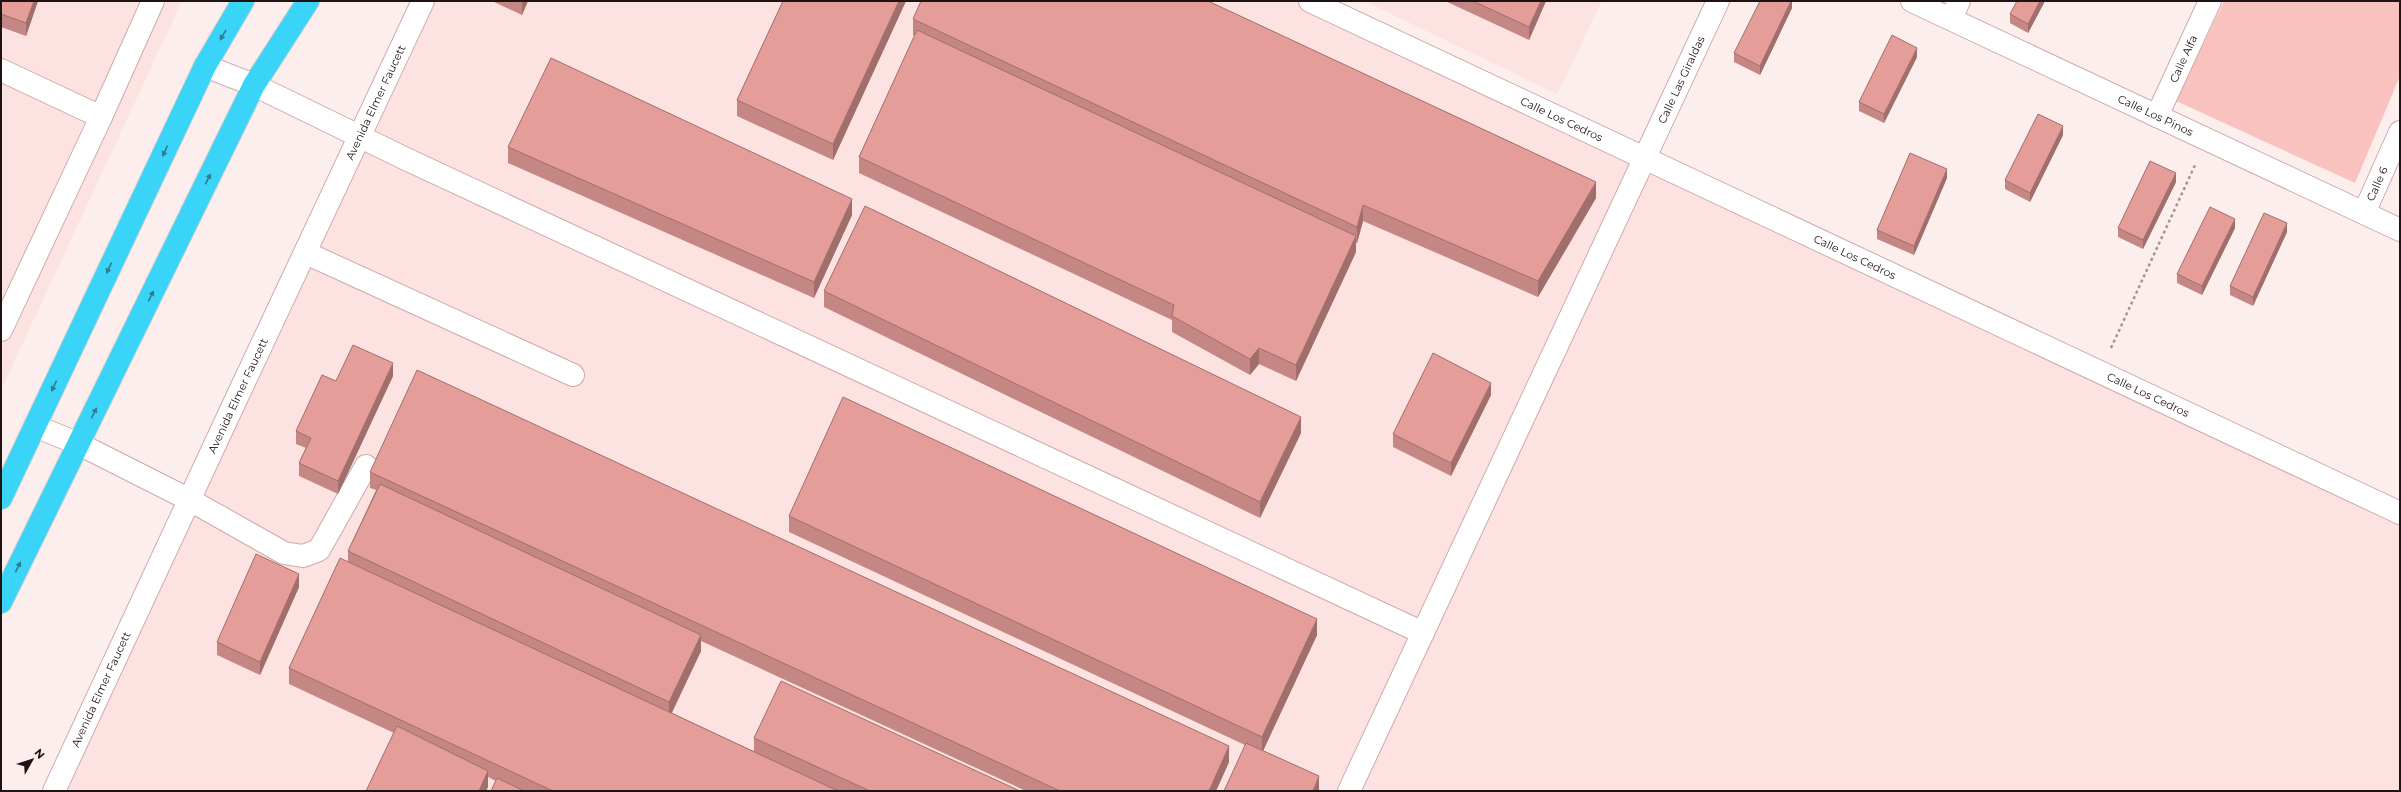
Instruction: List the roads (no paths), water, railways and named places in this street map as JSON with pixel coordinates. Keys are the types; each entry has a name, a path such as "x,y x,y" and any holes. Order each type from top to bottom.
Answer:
{"highway":[{"path":"1,498 204,66 243,1"},
{"path":"1,602 254,84 308,1"}],"street":[{"path":"1,330 101,117 153,1"},
{"name":"Avenida Elmer Faucett","path":"54,791 188,499 306,253 423,1"},
{"name":"Calle Los Cedros","path":"1310,1 2400,513"},
{"name":"Calle Las Giraldas","path":"1349,791 1646,159 1718,1"},
{"name":"Calle Los Pinos","path":"1912,1 1955,10 2157,116 2400,230"},
{"name":"Calle Alfa","path":"2157,116 2210,1"},
{"path":"204,66 254,84 360,136 1423,633"},
{"path":"1,70 101,117"},
{"name":"Calle 6","path":"2364,213 2400,132"},
{"path":"306,253 573,375"},
{"path":"35,426 79,444 188,499 284,553 303,556 319,550 366,466"}]}
